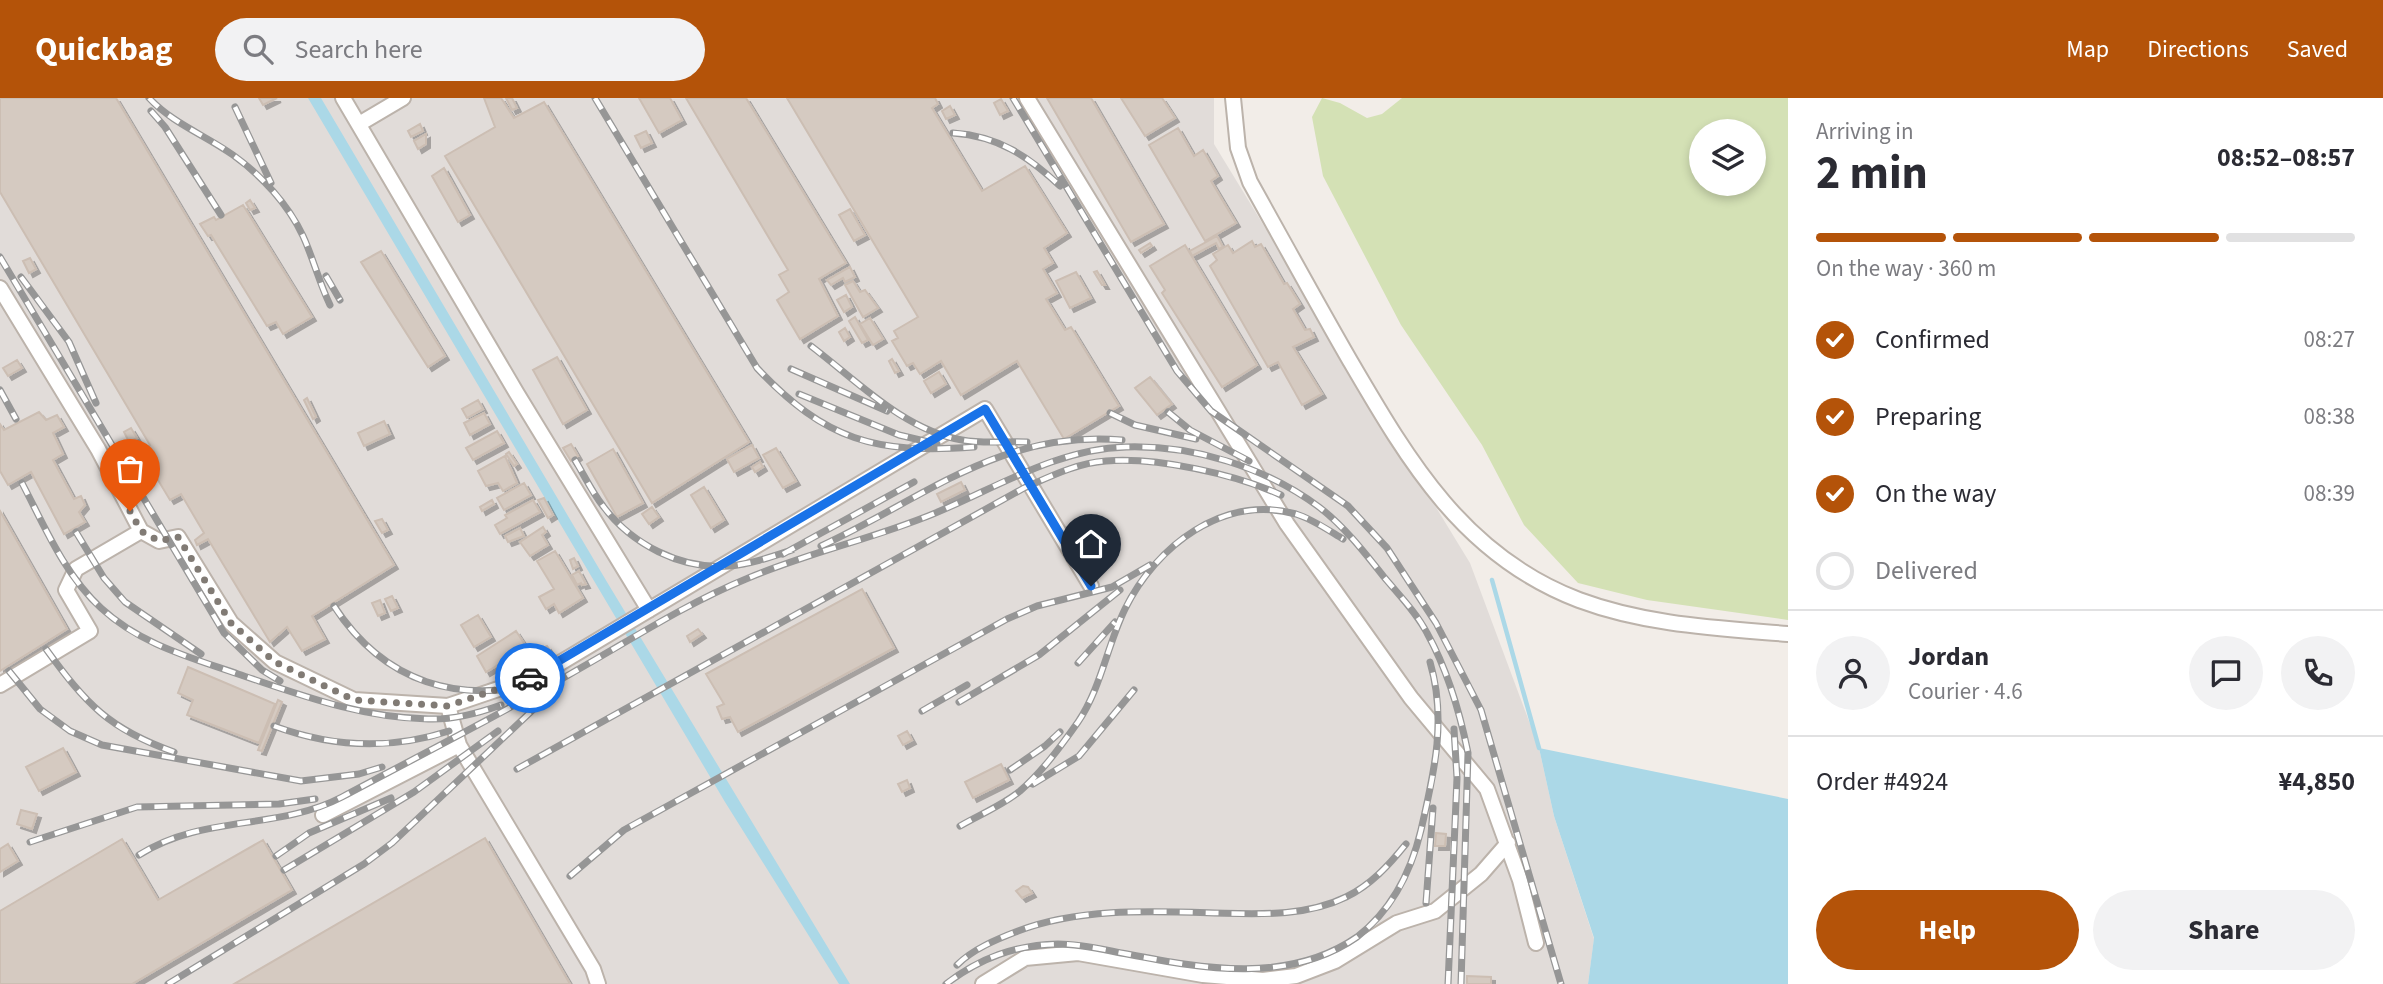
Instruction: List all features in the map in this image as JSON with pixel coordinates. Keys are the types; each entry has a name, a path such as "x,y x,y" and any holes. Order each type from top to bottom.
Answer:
{"street":[{"path":"343,98 516,392 649,610"},
{"path":"359,124 403,98"},
{"path":"1027,98 1287,524 1411,698 1487,789 1508,843 1536,943"},
{"path":"1233,98 1238,148 1250,183 1413,465 1469,531 1539,581 1603,608 1671,624 1788,634"},
{"path":"0,288 97,449 141,531 159,541 178,537 231,623 275,662 354,700 448,706 540,675 985,409 1091,586"},
{"path":"0,685 90,631 66,590 76,569 141,531"},
{"path":"448,706 459,745 593,969 598,984"},
{"path":"324,815 459,745"},
{"path":"983,984 1025,958 1078,953 1203,975 1263,980 1296,976 1335,961 1396,923 1434,911 1481,874 1508,843"}],"shaded area":[{"path":"0,98 1214,98 1214,144 1470,563 1539,748 1554,816 1594,939 1588,984 0,984"}],"green space":[{"path":"1322,98 1340,103 1367,118 1382,114 1402,98 1788,98 1788,620 1647,600 1578,583 1524,525 1482,445 1401,325 1323,176 1312,117"}],"water":[{"path":"308,98 321,98 607,582 850,984 839,984 725,802"},
{"path":"1539,748 1788,799 1788,984 1588,984 1594,938 1554,816"}],"building":[{"path":"0,98 116,98 394,565 312,616 325,639 302,651 287,627 270,642 208,539 197,545 195,540 204,533 181,494 170,500 149,465 140,470 134,459 150,445 0,192"},
{"path":"259,98 277,98 263,105"},
{"path":"484,98 501,98 514,118 544,102 749,442 652,503 445,156 495,127"},
{"path":"506,98 512,98 517,108 512,110"},
{"path":"639,98 670,98 682,120 659,133"},
{"path":"686,98 746,98 846,263 819,279 838,316 800,339 777,300 789,292 779,275 788,270"},
{"path":"787,98 935,98 938,104 932,108 982,191 1025,166 1067,233 1044,248 1053,263 1043,269 1057,293 1046,299 1065,330 1071,327 1119,406 1064,439 1017,361 961,395 941,361 920,374 913,363 907,366 892,341 898,338 894,331 918,317"},
{"path":"1047,98 1091,98 1164,224 1131,242"},
{"path":"1121,98 1162,98 1175,118 1145,136"},
{"path":"1001,99 1008,111 1000,115 994,103"},
{"path":"950,106 955,115 946,119 942,111"},
{"path":"420,124 423,131 411,137 408,131"},
{"path":"1178,128 1194,156 1203,150 1218,176 1211,181 1236,223 1205,241 1149,145"},
{"path":"646,131 652,143 641,148 635,136"},
{"path":"426,134 426,144 418,149 414,141"},
{"path":"444,168 470,215 458,222 432,176"},
{"path":"250,200 255,208 250,210 246,203"},
{"path":"243,205 312,317 283,334 276,322 267,326 211,235 208,236 200,224 214,217 216,220"},
{"path":"850,209 865,235 854,241 839,215"},
{"path":"1217,236 1223,247 1219,249 1216,243 1192,256 1190,251"},
{"path":"1252,241 1255,247 1261,244 1284,284 1287,283 1300,304 1293,309 1305,330 1310,329 1314,337 1293,347 1322,394 1302,405 1278,362 1268,367 1210,266 1217,260 1213,254 1228,245 1233,253"},
{"path":"1150,243 1152,246 1141,253 1139,250"},
{"path":"1185,245 1257,365 1222,387 1162,293 1165,290 1150,266"},
{"path":"381,251 445,356 428,367 361,262"},
{"path":"30,258 36,269 29,273 23,261"},
{"path":"850,267 855,277 845,282 843,278 831,285 827,280"},
{"path":"1097,271 1105,285 1102,285 1094,272"},
{"path":"1076,272 1091,298 1070,308 1056,281"},
{"path":"853,281 860,292 865,290 878,308 863,317 845,285"},
{"path":"846,295 852,307 844,312 837,300"},
{"path":"855,317 868,340 862,343 849,321"},
{"path":"870,318 883,339 873,345 860,324"},
{"path":"845,328 850,337 844,341 839,332"},
{"path":"557,357 587,410 563,424 533,370"},
{"path":"892,359 899,371 895,373 889,361"},
{"path":"17,360 22,368 8,376 3,368"},
{"path":"939,372 946,384 931,393 924,381"},
{"path":"1150,377 1172,404 1157,415 1135,388"},
{"path":"307,398 316,417 313,419 304,400"},
{"path":"478,400 483,409 467,418 462,409"},
{"path":"39,412 46,420 57,415 64,427 53,433 63,454 53,460 74,499 81,496 85,505 79,512 85,522 64,534 31,472 8,485 0,471 0,424 4,430"},
{"path":"484,413 490,424 470,435 464,423"},
{"path":"384,421 390,434 364,446 358,433"},
{"path":"131,428 137,438 129,442 124,432"},
{"path":"497,431 504,443 473,460 466,448"},
{"path":"571,444 578,456 571,461 563,448"},
{"path":"752,445 759,458 734,472 727,459"},
{"path":"776,448 796,481 783,488 763,455"},
{"path":"613,449 643,503 617,517 587,464"},
{"path":"509,452 517,464 514,466 506,454"},
{"path":"505,456 517,483 503,491 498,483 486,486 478,471"},
{"path":"760,462 763,467 755,472 752,467"},
{"path":"961,482 965,490 941,502 937,494"},
{"path":"524,483 531,495 504,510 497,498"},
{"path":"704,487 724,520 711,528 691,495"},
{"path":"544,498 553,515 548,518 538,500"},
{"path":"492,500 494,504 482,511 480,507"},
{"path":"533,500 540,512 500,534 495,525 507,518 505,515"},
{"path":"652,507 659,517 649,524 642,514"},
{"path":"0,511 67,629 0,671"},
{"path":"382,519 388,530 382,533 375,521"},
{"path":"543,527 546,532 542,535 548,545 530,556 520,542"},
{"path":"520,528 524,536 508,542 505,536"},
{"path":"555,551 583,598 559,613 554,604 546,609 539,597 554,589 537,561"},
{"path":"574,558 578,566 573,569 570,560"},
{"path":"579,571 586,584 577,585 572,575"},
{"path":"862,589 894,648 738,732 730,717 722,719 717,707 724,704 706,674"},
{"path":"392,596 398,608 391,611 385,599"},
{"path":"380,600 385,613 378,616 372,603"},
{"path":"478,615 491,637 474,647 461,625"},
{"path":"698,629 702,634 690,642 687,636"},
{"path":"516,631 529,651 521,656 518,651 508,657 511,662 501,669 498,665 486,672 477,656"},
{"path":"547,646 549,649 537,656 535,652"},
{"path":"188,667 275,704 259,743 187,715 193,700 178,693"},
{"path":"278,700 282,702 262,751 258,750"},
{"path":"907,731 912,740 903,745 898,736"},
{"path":"63,748 76,772 39,791 26,767"},
{"path":"1001,764 1009,780 973,798 965,782"},
{"path":"907,780 910,788 902,792 898,784"},
{"path":"21,810 37,814 32,829 17,824"},
{"path":"1436,833 1446,834 1445,846 1435,846"},
{"path":"485,838 570,984 234,984"},
{"path":"122,839 158,900 263,840 292,890 132,984 0,984 0,911"},
{"path":"8,844 18,861 0,872 0,849"},
{"path":"1023,886 1028,887 1032,893 1022,898 1016,891"},
{"path":"1467,976 1491,977 1491,984 1467,984"}],"waterway":[{"path":"1492,580 1539,748"}],"railway":[{"path":"149,98 178,122 233,155 273,191 303,236 330,305"},
{"path":"595,98 757,368 782,393 830,427 854,437 908,448 974,447"},
{"path":"1013,98 1177,371 1211,411 1348,506 1387,548 1436,623 1481,710 1561,984"},
{"path":"235,107 271,183"},
{"path":"151,111 165,127 221,215"},
{"path":"953,133 984,138 1011,149 1036,165 1060,186"},
{"path":"0,257 224,633 262,670 280,681"},
{"path":"326,276 340,300"},
{"path":"21,277 69,342 96,403"},
{"path":"811,346 882,402 941,435 970,441 1027,442"},
{"path":"791,369 887,411"},
{"path":"0,390 16,419"},
{"path":"799,394 899,435 937,444"},
{"path":"1168,412 1190,430 1249,461"},
{"path":"1110,413 1135,425 1196,439"},
{"path":"821,546 965,471 1001,456 1038,446 1078,440 1122,440"},
{"path":"139,855 163,842 189,833 292,815 342,797 515,705 679,611 746,579 792,561 910,523 1051,462 1100,449 1152,447 1228,461 1276,480 1298,493 1328,514 1346,531 1423,625 1447,676 1468,753 1461,984"},
{"path":"575,460 595,495 614,520 658,552 693,564 729,566 792,550"},
{"path":"517,769 1024,488 1064,471 1106,461 1172,464 1241,480 1281,495"},
{"path":"783,554 914,482"},
{"path":"22,483 66,565 88,595 116,620 149,640 183,655 285,690 379,715 446,718 501,705"},
{"path":"960,826 1020,791 1058,749 1093,695 1113,637 1138,586 1173,546 1195,530 1218,519 1243,512 1269,510 1302,516 1343,539"},
{"path":"76,532 104,578 125,602 201,654"},
{"path":"570,876 624,830 1007,619 1037,606 1112,587 1150,565"},
{"path":"959,702 1039,655 1120,590"},
{"path":"334,606 376,654 400,670 426,682 454,689 484,691 546,681"},
{"path":"1078,663 1115,622"},
{"path":"46,649 87,700 115,724 174,752"},
{"path":"946,984 985,960 1013,950 1042,945 1075,945 1156,960 1245,969 1303,962 1331,952 1357,937 1380,915 1398,889 1412,861 1421,830 1437,746 1438,705 1430,662"},
{"path":"9,671 40,709 70,731 102,745 301,781 359,774 382,767"},
{"path":"922,711 967,685"},
{"path":"168,984 364,864 392,843 555,689"},
{"path":"1033,784 1079,756 1134,690"},
{"path":"274,726 317,738 361,744 405,741 449,731"},
{"path":"1448,984 1457,778 1454,729"},
{"path":"284,870 414,792 498,731"},
{"path":"1010,770 1060,732"},
{"path":"276,856 309,833 391,798"},
{"path":"30,842 137,807 279,804 315,799"},
{"path":"1426,903 1433,808"},
{"path":"957,965 978,949 1002,937 1065,918 1114,913 1264,914 1314,908 1346,897 1364,887 1406,844"}],"way so far":[{"path":"130,511 141,531 159,541 178,537 231,623 275,662 354,700 448,706 530,678"}],"route":[{"path":"530,678 540,675 985,409 1091,586"}]}
